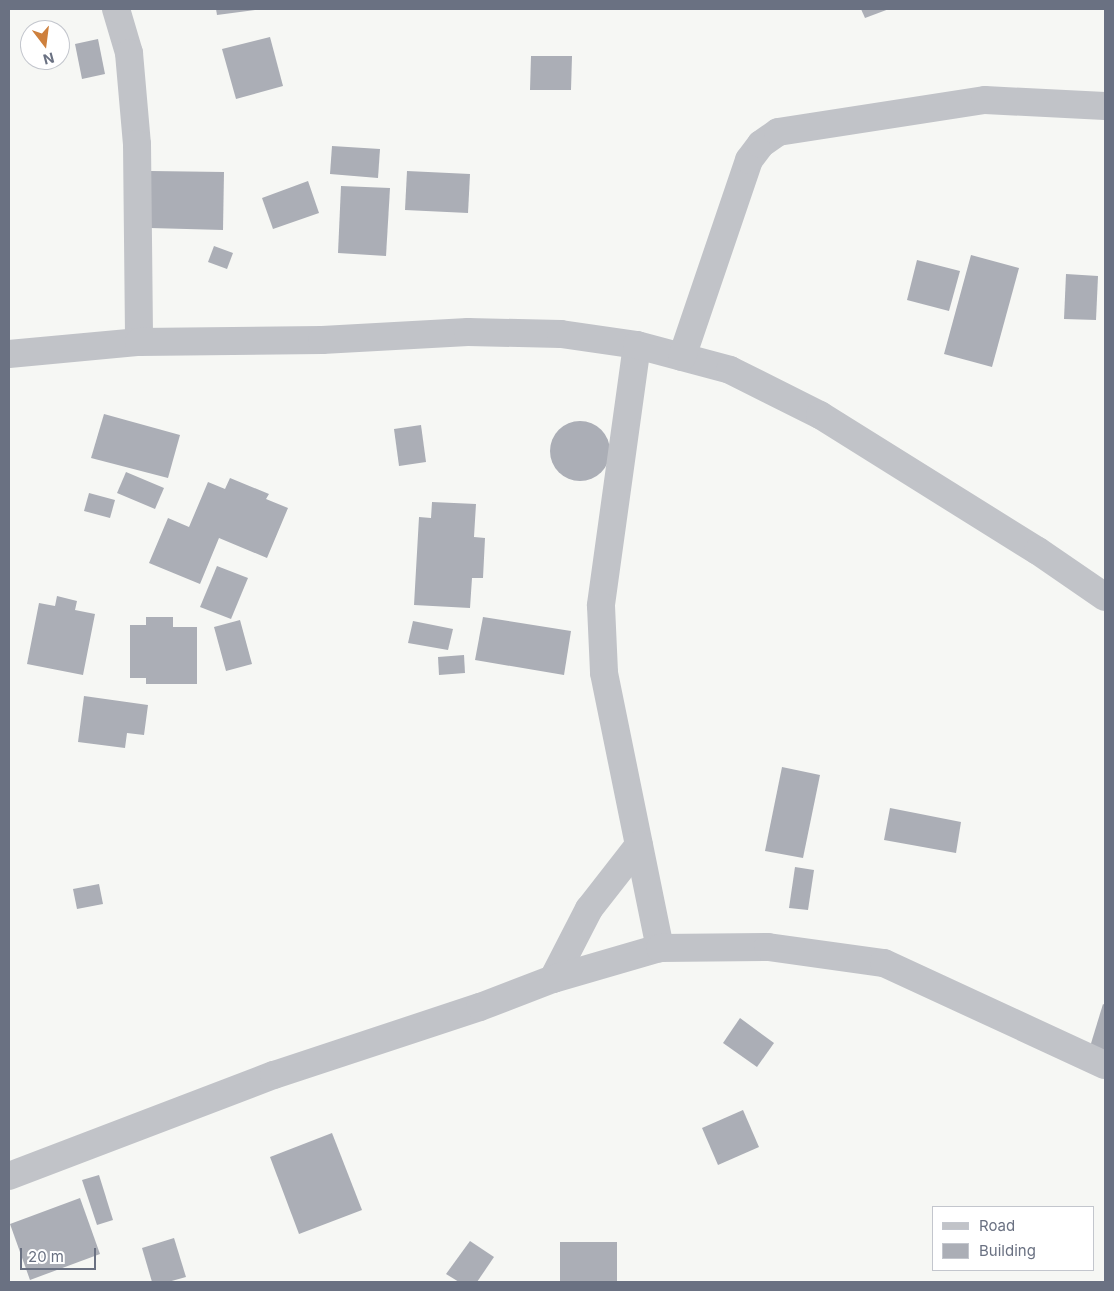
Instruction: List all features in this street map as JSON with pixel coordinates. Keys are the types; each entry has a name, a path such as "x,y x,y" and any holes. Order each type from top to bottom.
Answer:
{"street":[{"path":"116,9 129,52 137,144 139,342"},
{"path":"682,357 749,160 761,144 778,132 985,100 1105,106"},
{"path":"9,354 139,342 322,340 468,332 561,334 637,345 730,370 820,415 1038,551 1105,598"},
{"path":"637,345 601,606 604,673 660,948"},
{"path":"553,979 589,909 639,845"},
{"path":"9,1176 274,1074 480,1007 553,979 660,948 768,947 884,963 1105,1065"}],"building":[{"path":"216,9 255,9 255,10 217,15"},
{"path":"861,9 889,9 865,18"},
{"path":"270,37 283,86 236,99 222,49"},
{"path":"98,39 105,74 82,79 75,44"},
{"path":"531,56 572,56 571,90 530,90"},
{"path":"332,146 380,149 378,178 330,174"},
{"path":"151,171 224,172 223,230 150,228"},
{"path":"407,171 470,174 468,213 405,210"},
{"path":"308,181 319,213 273,229 262,198"},
{"path":"341,186 390,188 386,256 338,253"},
{"path":"214,246 233,253 227,269 208,262"},
{"path":"971,255 1019,268 992,367 944,354"},
{"path":"917,260 960,271 949,311 907,300"},
{"path":"1066,274 1098,276 1096,320 1064,319"},
{"path":"104,414 180,435 168,478 91,458"},
{"path":"580,421 597,426 605,434 610,451 605,468 597,476 580,481 563,476 555,468 550,451 555,434 563,426"},
{"path":"421,425 426,462 399,466 394,429"},
{"path":"126,472 164,488 155,509 117,493"},
{"path":"230,478 269,494 266,499 288,508 267,558 219,538 200,584 149,563 168,518 189,527 208,482 225,489"},
{"path":"89,493 115,500 110,518 84,511"},
{"path":"432,502 476,504 474,537 485,538 483,578 472,578 470,608 414,605 419,517 431,518"},
{"path":"217,566 248,578 231,619 200,607"},
{"path":"57,596 77,601 75,610 95,614 83,675 27,664 39,603 55,606"},
{"path":"146,617 173,617 173,627 197,627 197,684 146,684 146,678 130,678 130,625 146,625"},
{"path":"483,617 571,631 564,675 475,660"},
{"path":"240,620 252,664 226,671 214,627"},
{"path":"413,621 453,629 448,650 408,643"},
{"path":"464,655 465,673 439,675 438,657"},
{"path":"84,696 148,705 144,735 127,733 125,748 78,742"},
{"path":"782,767 820,775 803,858 765,851"},
{"path":"890,808 961,822 956,853 884,840"},
{"path":"795,867 814,870 808,910 789,908"},
{"path":"99,884 103,904 77,909 73,889"},
{"path":"1103,1004 1105,1005 1105,1054 1089,1050"},
{"path":"740,1018 774,1043 757,1067 723,1043"},
{"path":"743,1110 759,1147 718,1165 702,1128"},
{"path":"332,1133 362,1210 299,1234 270,1157"},
{"path":"99,1175 113,1220 97,1225 82,1180"},
{"path":"80,1198 100,1254 30,1280 10,1224"},
{"path":"174,1238 186,1277 168,1282 152,1282 142,1248"},
{"path":"470,1241 494,1257 477,1282 459,1282 446,1274"},
{"path":"560,1242 617,1242 617,1282 560,1282"}]}
